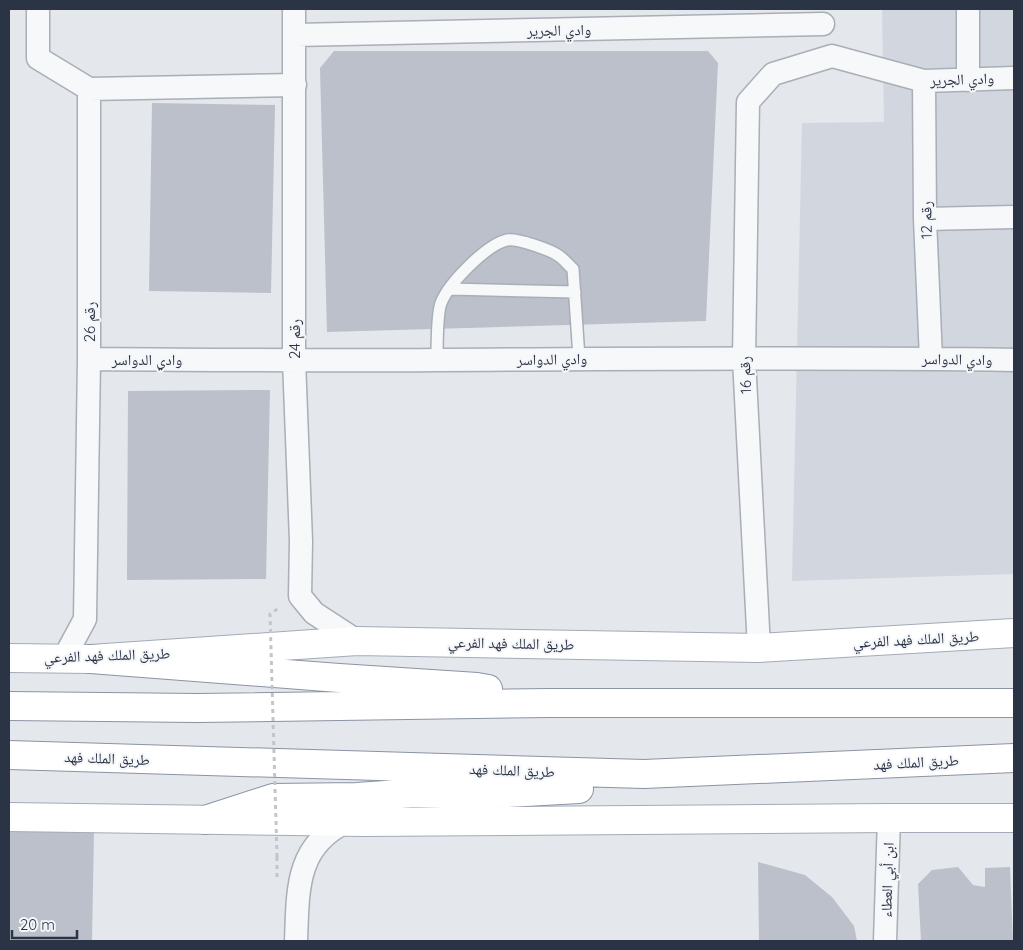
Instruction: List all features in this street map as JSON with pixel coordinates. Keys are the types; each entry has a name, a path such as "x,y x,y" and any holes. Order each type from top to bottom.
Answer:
{"main road":[{"name":"طريق الملك فهد الفرعي","path":"9,658 91,659 357,640 759,648 1014,633"},
{"path":"91,659 478,687 551,703"},
{"path":"9,706 197,708 551,703 1014,703"},
{"name":"طريق الملك فهد","path":"9,756 644,774 1014,758"},
{"path":"205,820 273,798 357,797 414,793 475,795 577,790 644,774"},
{"path":"9,817 346,822 1014,818"}],"street":[{"path":"38,9 38,58 90,89 295,85"},
{"name":"رقم 24","path":"294,9 294,360 301,541 300,596 314,613 357,640"},
{"path":"968,9 968,80"},
{"path":"824,17 832,56"},
{"name":"وادي الجرير","path":"295,35 824,17"},
{"name":"وادي الجرير","path":"832,56 924,82 1014,78"},
{"name":"رقم 16","path":"759,648 744,359 748,102 773,74 832,56"},
{"name":"رقم 12","path":"924,82 925,219 932,359"},
{"name":"رقم 26","path":"64,658 85,618 89,359 90,89"},
{"path":"925,219 1014,217"},
{"name":"وادي الدواسر","path":"89,359 436,360 579,358 1014,360"},
{"name":"ابن أبي العطاء","path":"885,941 889,818"},
{"path":"296,941 302,873 308,856 314,844 323,835 346,822"}],"lane":[{"path":"436,360 441,303 466,268 490,249 508,240 535,245 558,255 573,269 579,358"},
{"path":"450,289 575,292"}],"path":[{"path":"277,857 270,614 280,607"}],"shaded area":[{"path":"882,9 1014,9 1014,574 792,581 802,123 884,122"}],"building":[{"path":"334,51 708,51 718,63 706,321 327,332 320,68"},
{"path":"152,103 275,105 271,293 149,291"},
{"path":"270,390 266,579 127,580 128,391"},
{"path":"9,829 94,831 92,941 9,940"},
{"path":"758,862 805,875 832,897 854,926 857,941 759,941"},
{"path":"958,867 973,885 985,887 985,868 1010,867 1013,941 921,941 918,884 932,870"}]}
